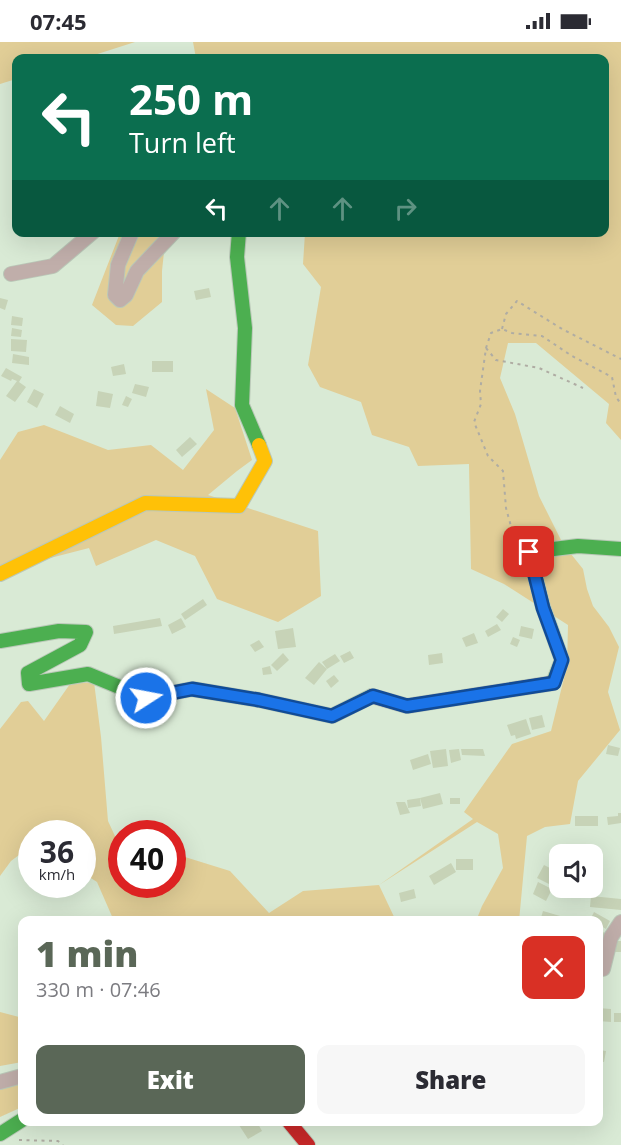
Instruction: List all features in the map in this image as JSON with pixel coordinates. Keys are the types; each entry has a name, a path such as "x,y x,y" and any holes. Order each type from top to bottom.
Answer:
{"street":[{"path":"11,274 53,266 87,237"},
{"path":"130,237 118,265 115,295 120,300 126,295 137,271 169,237"},
{"path":"0,574 145,503 239,506 265,461 242,405 245,328 237,257 239,237"},
{"path":"0,641 59,631 86,632 80,645 28,673 30,684 88,674 146,698 192,689 259,700 332,716 373,696 407,706 554,683 562,660 543,608 529,552 578,546 621,549"},
{"path":"603,969 611,937 621,922"},
{"path":"0,1082 18,1077"},
{"path":"3,1132 18,1123"},
{"path":"292,1126 308,1145"}],"path":[{"path":"502,329 506,314 517,301 562,329 621,359"},
{"path":"529,552 515,541 506,508 503,471 488,456 474,422 481,404 480,391 486,348 491,333 502,329 512,333 542,336 572,356 612,377 615,397 621,404"},
{"path":"486,348 496,360 539,368 584,388"},
{"path":"3,1132 15,1140 58,1141 63,1145"}],"shaded area":[{"path":"0,42 135,42 98,54 12,54 12,80 0,84"},
{"path":"193,42 621,42 621,440 606,423 609,404 536,343 508,343 500,378 515,414 539,496 563,544 583,569 593,606 609,627 619,647 608,692 620,730 578,781 570,824 545,827 527,836 519,916 478,916 503,868 498,834 477,822 379,885 473,819 464,812 512,744 551,731 567,666 568,625 504,584 471,569 469,464 418,466 409,447 372,435 361,402 320,387 308,365 321,287 303,264 305,237 609,237 609,54 195,54"},
{"path":"118,237 166,237 162,302 133,326 116,325 92,305"},
{"path":"206,389 235,408 252,460 208,495 318,531 321,596 278,622 217,599 195,556 156,540 96,566 89,548 0,571 0,460 18,432 44,425 108,450 151,445 183,470 214,430"},
{"path":"94,682 108,821 108,898 186,898 186,857 230,871 269,913 303,891 379,885 394,916 112,916 96,881 96,820 18,820 18,856 0,876 0,729 21,702 28,701 44,721 70,684"},
{"path":"0,1012 18,1017 18,1063 0,1066"},
{"path":"18,1078 18,1109 0,1117 0,1081"}],"building":[{"path":"209,288 211,297 196,300 194,291"},
{"path":"0,298 8,300 5,310 0,308"},
{"path":"12,316 23,318 22,326 11,325"},
{"path":"12,328 22,330 21,337 11,336"},
{"path":"11,339 27,340 26,352 11,351"},
{"path":"13,354 29,357 29,365 12,363"},
{"path":"152,361 173,361 173,372 152,372"},
{"path":"124,364 126,374 113,376 111,367"},
{"path":"6,368 22,377 19,382 26,387 15,402 6,396 17,381 1,376"},
{"path":"135,384 149,387 146,397 132,393"},
{"path":"34,389 44,394 37,408 27,402"},
{"path":"98,391 113,394 110,408 96,406"},
{"path":"126,396 132,399 128,407 122,405"},
{"path":"60,406 74,414 70,423 55,415"},
{"path":"190,437 197,444 182,457 176,450"},
{"path":"203,599 207,605 185,620 181,614"},
{"path":"503,609 509,614 502,622 496,617"},
{"path":"160,618 162,626 114,634 113,626"},
{"path":"181,618 186,627 172,634 168,625"},
{"path":"497,624 501,630 488,637 485,631"},
{"path":"521,626 534,629 532,639 519,636"},
{"path":"293,628 296,647 278,649 275,631"},
{"path":"474,633 478,643 466,647 462,638"},
{"path":"513,637 520,640 517,647 510,644"},
{"path":"259,640 264,647 255,652 250,645"},
{"path":"350,651 354,658 344,663 340,656"},
{"path":"283,653 289,660 277,671 271,665"},
{"path":"442,653 443,663 429,665 428,655"},
{"path":"335,654 340,661 327,669 322,662"},
{"path":"319,662 327,669 314,685 305,678"},
{"path":"270,666 272,674 263,675 262,668"},
{"path":"334,675 339,681 331,688 326,681"},
{"path":"542,715 545,727 532,730 529,718"},
{"path":"526,719 531,734 516,739 515,735 511,736 507,725"},
{"path":"608,745 620,748 618,756 606,754"},
{"path":"446,749 448,766 433,768 430,751"},
{"path":"459,749 461,760 451,763 449,750"},
{"path":"461,749 483,749 485,756 462,755"},
{"path":"428,754 431,764 413,770 410,760"},
{"path":"440,793 443,804 423,809 420,798"},
{"path":"420,798 421,806 408,808 407,800"},
{"path":"450,798 460,798 460,804 450,804"},
{"path":"396,802 405,802 410,813 400,815"},
{"path":"618,813 621,813 621,823 608,825 607,817 618,816"},
{"path":"575,816 598,816 598,826 575,826"},
{"path":"456,859 473,859 473,870 456,870"},
{"path":"451,863 456,872 434,885 429,876"},
{"path":"544,865 549,868 549,884 537,878"},
{"path":"538,882 549,888 546,901 533,894"},
{"path":"414,889 416,898 401,902 399,893"},
{"path":"591,898 621,899 621,910 590,907"},
{"path":"543,911 560,916 542,916"},
{"path":"603,917 610,921 606,929 603,927"},
{"path":"603,932 611,937 603,944"},
{"path":"615,941 621,941 621,952 615,952"},
{"path":"603,1008 611,1009 611,1022 603,1021"},
{"path":"614,1013 621,1013 621,1022 614,1022"},
{"path":"603,1051 606,1051 603,1062"},
{"path":"240,1126 259,1126 262,1131 248,1139"}],"traffic: fast":[{"path":"239,237 237,257 245,328 242,405 259,445"},
{"path":"553,683 562,660 543,607 529,552 578,546 621,549"},
{"path":"0,641 59,631 86,632 80,645 28,673 29,684 88,674 146,698 192,689 259,700 332,716 372,696"},
{"path":"0,1134 18,1123"}],"traffic: slow":[{"path":"0,574 145,503 239,506 265,461 259,445"}],"traffic: jam":[{"path":"372,696 407,706 553,683"},
{"path":"292,1126 308,1145"}],"route":[{"path":"146,698 192,689 259,700 332,716 373,696 407,706 554,683 562,660 543,608 529,552"}]}
